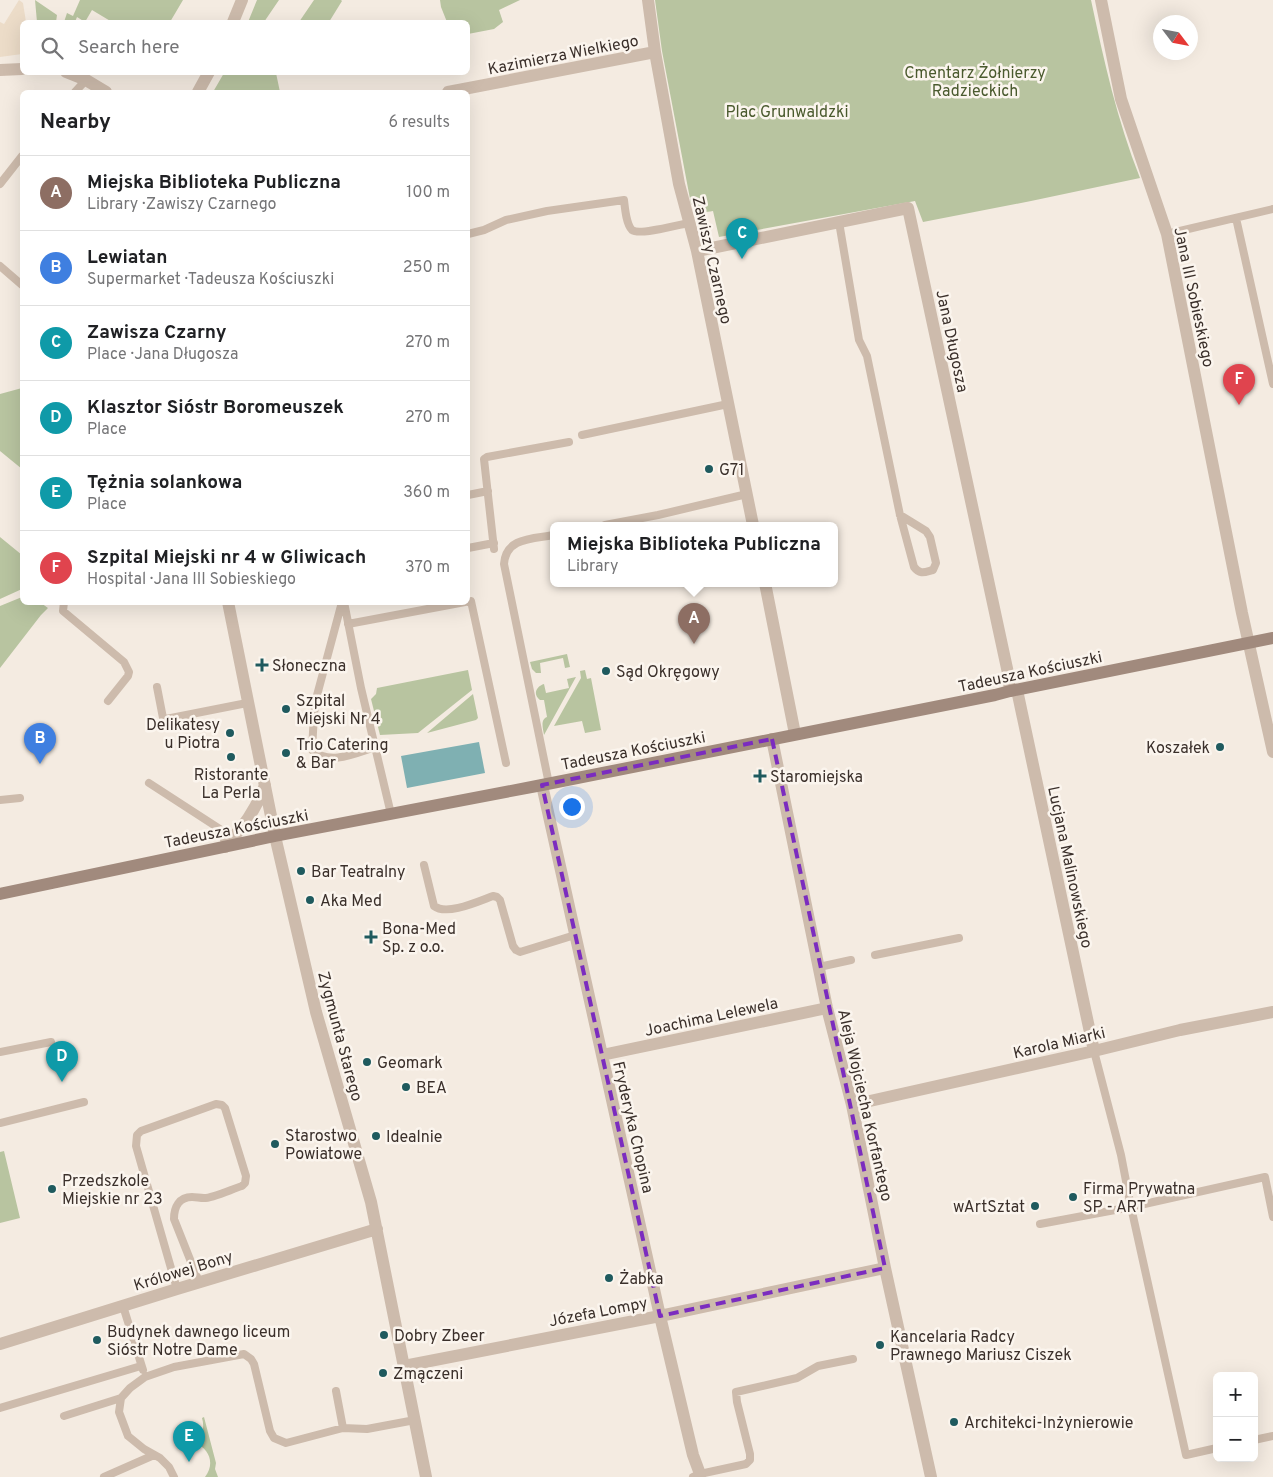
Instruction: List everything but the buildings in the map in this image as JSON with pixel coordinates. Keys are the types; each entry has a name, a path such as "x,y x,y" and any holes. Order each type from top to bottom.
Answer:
{"street":[{"path":"234,20 242,0"},
{"name":"Zawiszy Czarnego","path":"648,0 679,184 697,251 752,522"},
{"name":"Jana III Sobieskiego","path":"1101,0 1121,99 1167,234 1248,643 1273,752"},
{"name":"Kazimierza Wielkiego","path":"458,90 656,52"},
{"path":"0,70 20,69"},
{"path":"74,75 103,90"},
{"path":"199,90 207,75"},
{"name":"Jana Długosza","path":"697,251 908,208 1014,690"},
{"path":"766,587 795,734"},
{"name":"Zygmunta Starego","path":"229,605 275,836 316,1012 366,1184 377,1229 426,1477"},
{"name":"Tadeusza Kościuszki","path":"0,894 275,836 994,695 1273,638"},
{"name":"Lucjana Malinowskiego","path":"1014,690 1094,1051"},
{"name":"Aleja Wojciecha Korfantego","path":"772,739 818,967 852,1105 885,1268 931,1477"},
{"name":"Fryderyka Chopina","path":"545,784 575,935 660,1316 694,1455 696,1475"},
{"path":"225,847 255,809 265,785"},
{"name":"Joachima Lelewela","path":"602,1056 827,1008"},
{"name":"Karola Miarki","path":"852,1105 1180,1030 1273,1012"},
{"name":"Królowej Bony","path":"0,1344 377,1229"},
{"name":"Józefa Lompy","path":"404,1366 660,1316 885,1268"}],"lane":[{"path":"77,90 86,80"},
{"path":"0,184 20,159"},
{"path":"470,234 484,230 506,220 547,211 624,200 628,224 636,232 690,223"},
{"path":"1167,234 1273,209"},
{"path":"1236,218 1273,384"},
{"path":"839,222 859,340 867,356 900,515 914,568 917,572 922,573 934,570 936,563 930,537 926,531 900,515"},
{"path":"0,266 20,283"},
{"path":"582,435 728,404"},
{"path":"470,548 494,546 484,459 569,442"},
{"path":"470,495 488,491"},
{"path":"621,522 747,494"},
{"path":"545,784 504,558 508,550 516,542 550,536"},
{"path":"470,602 506,763"},
{"path":"64,605 63,611 124,662 129,672 108,702"},
{"path":"342,605 316,699 312,750 317,755 324,757 338,757 375,747"},
{"path":"344,605 391,814"},
{"path":"348,624 450,605"},
{"path":"157,687 163,718 166,719 247,703"},
{"path":"149,783 223,831 225,847"},
{"path":"0,800 20,798"},
{"path":"424,864 434,906 439,910 452,910 493,896 497,897 500,900 512,946 520,952 575,935"},
{"path":"875,955 959,938"},
{"path":"818,967 851,960"},
{"path":"0,1052 51,1042"},
{"path":"1094,1051 1121,1155 1186,1454 1213,1449"},
{"path":"0,1123 84,1102"},
{"path":"177,1289 136,1146 137,1135 216,1104 222,1105 225,1108 246,1176 242,1186 204,1198 188,1197 181,1200 176,1206 174,1219 199,1282"},
{"path":"1040,1224 1131,1207 1265,1177 1273,1217"},
{"path":"123,1306 144,1377"},
{"path":"64,1416 121,1398 144,1377 174,1368 244,1354 254,1364 270,1431 274,1438 286,1443 343,1428 367,1429 415,1420"},
{"path":"696,1475 746,1464 750,1460 736,1402 736,1392 797,1378 818,1366 853,1359"},
{"path":"0,1408 141,1366"},
{"path":"336,1391 343,1428"},
{"path":"121,1398 119,1412 128,1436 144,1450 160,1458 169,1466 174,1477"},
{"path":"1258,1439 1273,1436"},
{"path":"104,1477 154,1455"}],"highlighted area":[{"path":"772,739 885,1268 660,1316 542,785"}],"green space":[{"path":"35,0 57,15 56,20 37,20"},
{"path":"80,0 183,0 171,20 109,20 92,10 86,20 77,17 76,20 65,20 67,13 73,16"},
{"path":"257,0 279,0 265,20 249,20"},
{"path":"314,0 342,1 330,20 300,20"},
{"path":"440,0 520,0 499,10 503,22 494,29 470,34 470,20 446,20"},
{"name":"Plac Grunwaldzki","path":"655,0 1091,0 1118,112 1140,178 923,222 915,201 719,237 713,211 701,212 691,204 662,51"},
{"path":"223,75 276,75 280,90 214,90"},
{"path":"20,389 20,467 0,451 0,394"},
{"path":"0,537 20,553 20,590 0,599"},
{"path":"20,598 20,605 44,605 48,608 0,668 0,606"},
{"path":"567,654 570,667 565,668 563,658 540,663 541,673 536,673 532,669 530,662"},
{"path":"468,670 472,690 418,733 380,735 371,699 376,694 377,688"},
{"path":"585,670 587,679 591,678 601,730 585,733 582,721 554,726 581,678 580,671"},
{"path":"576,677 544,735 543,722 547,717 544,700 540,700 536,695 538,688 544,684 546,693 569,688 567,679"},
{"path":"473,694 478,718 476,720 427,733"},
{"path":"4,1151 20,1218 0,1223 0,1152"},
{"path":"204,1417 218,1477 205,1477 210,1467 209,1457 204,1449 195,1443 202,1432 202,1418"}],"shaded area":[{"path":"19,0 23,3 26,20 20,20 20,54 0,57 0,22 4,24"}],"water":[{"path":"479,742 485,773 407,788 401,756"}],"place":[{"name":"Zawisza Czarny","path":"742,259"},
{"name":"Szpital Miejski nr 4 w Gliwicach","path":"1239,405"},
{"name":"G71","path":"709,469"},
{"name":"Miejska Biblioteka Publiczna","path":"694,644"},
{"name":"Słoneczna","path":"262,665"},
{"name":"Sąd Okręgowy","path":"606,671"},
{"name":"Szpital Miejski Nr 4","path":"286,709"},
{"name":"Delikatesy u Piotra","path":"230,733"},
{"name":"Koszałek","path":"1220,747"},
{"name":"Trio Catering & Bar","path":"286,753"},
{"name":"Ristorante La Perla","path":"231,757"},
{"name":"Lewiatan","path":"40,764"},
{"name":"Staromiejska","path":"760,776"},
{"name":"Bar Teatralny","path":"301,871"},
{"name":"Aka Med","path":"310,900"},
{"name":"Bona-Med Sp. z o.o.","path":"371,937"},
{"name":"Geomark","path":"367,1062"},
{"name":"Klasztor Sióstr Boromeuszek","path":"62,1082"},
{"name":"BEA","path":"406,1087"},
{"name":"Idealnie","path":"376,1136"},
{"name":"Starostwo Powiatowe","path":"275,1144"},
{"name":"Przedszkole Miejskie nr 23","path":"52,1189"},
{"name":"Firma Prywatna SP - ART","path":"1073,1197"},
{"name":"wArtSztat","path":"1035,1206"},
{"name":"Żabka","path":"609,1278"},
{"name":"Dobry Zbeer","path":"384,1335"},
{"name":"Budynek dawnego liceum Sióstr Notre Dame","path":"97,1340"},
{"name":"Kancelaria Radcy Prawnego Mariusz Ciszek","path":"880,1345"},
{"name":"Zmączeni","path":"383,1373"},
{"name":"Architekci-Inżynierowie","path":"954,1422"},
{"name":"Tężnia solankowa","path":"189,1462"}],"park label":[{"name":"Cmentarz Żołnierzy Radzieckich","path":"975,81"}]}
